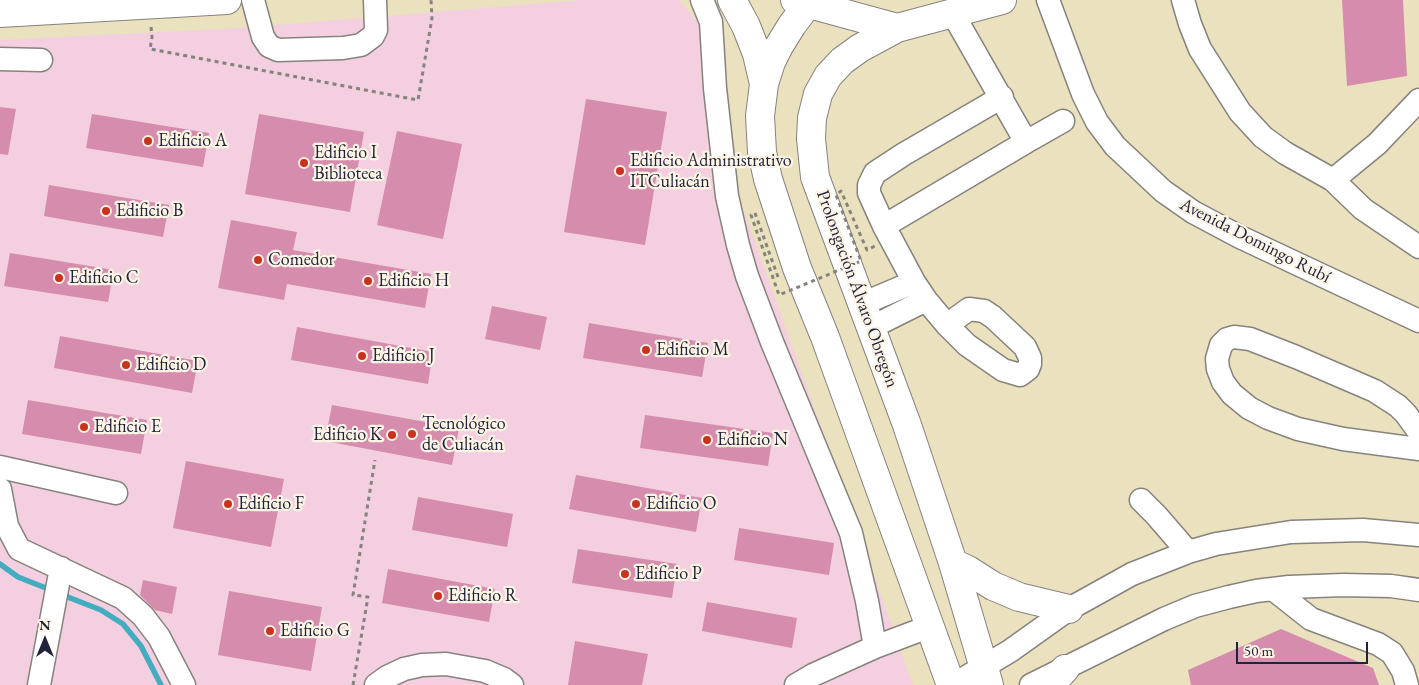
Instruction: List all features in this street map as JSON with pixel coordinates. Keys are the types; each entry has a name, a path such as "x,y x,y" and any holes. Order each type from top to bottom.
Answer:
{"main road":[{"path":"0,13 226,0"},
{"path":"732,0 746,26 757,54 764,84"},
{"name":"Prolongación Álvaro Obregón","path":"987,676 953,563 907,426 815,177 811,139 812,118 818,94 828,76 842,62 872,40 910,17 953,14 1002,0"},
{"path":"910,17 805,1 771,62 764,84 760,116 760,136 768,180 797,268 825,338 952,685"},
{"path":"953,563 968,570 992,586 1019,597 1068,608"}],"street":[{"path":"253,0 264,37 269,46 278,50 343,48 361,45 373,36 376,30 375,0"},
{"path":"702,0 711,22 712,53 726,186 736,236 747,276 772,342 851,534 863,582 875,647"},
{"name":"Avenida Domingo Rubí","path":"1048,0 1052,16 1083,94 1097,122 1115,146 1163,191 1193,212 1240,236 1419,321"},
{"path":"1183,0 1200,48 1240,112 1263,137 1277,148 1333,180 1364,209 1419,246"},
{"path":"953,14 1026,142"},
{"path":"0,59 41,60"},
{"path":"947,325 880,236 869,193 869,185 875,173 1002,97"},
{"path":"1333,180 1377,144 1419,100"},
{"path":"880,236 1026,142 1063,121"},
{"path":"867,316 920,291"},
{"path":"1419,432 1398,406 1375,391 1250,339 1234,337 1227,339 1221,345 1217,359 1218,369 1223,382 1232,394 1249,408 1268,418 1298,429 1343,439 1419,449"},
{"path":"0,467 116,493"},
{"path":"0,489 7,526 19,549 60,573 123,598 143,616 159,637 184,685"},
{"path":"1141,500 1188,552"},
{"path":"952,685 987,676 1068,608 1132,574 1188,552 1216,544 1291,532 1363,530 1419,535"},
{"path":"39,685 60,573"},
{"path":"1031,685 1057,677 1164,619 1195,606 1256,591 1343,585 1391,586 1419,590"},
{"path":"1273,589 1310,618 1378,644 1392,653 1403,671 1407,685"},
{"path":"796,685 813,675 875,647 931,626"},
{"path":"376,685 404,669 422,665 446,664 484,671 504,679 512,685"}],"path":[{"path":"778,277 755,213 751,215 780,295 861,261 836,195 841,191 867,250 880,236"},
{"path":"353,685 368,597 353,595 376,460"}],"shaded area":[{"name":"Tecnológico de Culiacán","path":"583,0 679,0 723,52 734,183 913,685 0,685 0,40 240,28"}],"building":[{"path":"1342,0 1403,0 1407,76 1347,86"},
{"name":"Edificio Administrativo ITCuliacán","path":"586,99 667,112 645,245 564,232"},
{"path":"0,107 16,109 8,155 0,154"},
{"name":"Edificio A","path":"92,114 209,133 203,167 86,148"},
{"name":"Edificio I Biblioteca","path":"259,114 364,132 350,212 245,194"},
{"path":"397,131 462,144 443,239 377,225"},
{"name":"Edificio B","path":"49,185 169,205 163,237 44,216"},
{"path":"231,220 297,232 293,250 431,274 425,308 287,284 284,300 218,288"},
{"name":"Edificio C","path":"10,253 114,270 108,302 4,286"},
{"path":"492,306 547,317 540,350 485,339"},
{"name":"Edificio M","path":"589,323 708,343 702,377 583,358"},
{"name":"Edificio J","path":"297,327 433,352 428,384 291,360"},
{"name":"Edificio D","path":"60,336 198,361 192,393 54,368"},
{"name":"Edificio E","path":"28,400 147,420 141,454 22,434"},
{"name":"Edificio K","path":"332,405 459,428 452,465 325,441"},
{"name":"Edificio N","path":"645,415 773,433 768,466 640,448"},
{"name":"Edificio F","path":"186,461 284,479 271,547 173,528"},
{"name":"Edificio O","path":"576,475 702,498 696,532 569,509"},
{"path":"418,497 513,514 507,547 412,530"},
{"path":"739,528 834,543 829,575 734,560"},
{"name":"Edificio P","path":"578,549 677,564 672,598 572,583"},
{"name":"Edificio R","path":"388,569 495,589 489,622 382,603"},
{"path":"143,580 177,587 172,614 155,610 140,595"},
{"name":"Edificio G","path":"229,591 322,607 311,671 218,655"},
{"path":"707,602 797,618 792,648 702,631"},
{"path":"1281,629 1373,668 1379,685 1191,685 1188,670"},
{"path":"575,641 648,654 642,685 568,685"}],"waterway":[{"path":"0,564 18,577 51,590"},
{"path":"60,594 101,610 123,624 141,646 161,685"}],"place":[{"name":"Edificio A","path":"148,141"},
{"name":"Edificio I Biblioteca","path":"304,163"},
{"name":"Edificio Administrativo ITCuliacán","path":"620,171"},
{"name":"Edificio B","path":"106,211"},
{"name":"Comedor","path":"258,260"},
{"name":"Edificio C","path":"59,278"},
{"name":"Edificio H","path":"368,281"},
{"name":"Edificio M","path":"646,350"},
{"name":"Edificio J","path":"362,356"},
{"name":"Edificio D","path":"126,365"},
{"name":"Edificio E","path":"84,427"},
{"name":"Tecnológico de Culiacán","path":"412,434"},
{"name":"Edificio K","path":"392,435"},
{"name":"Edificio N","path":"707,440"},
{"name":"Edificio F","path":"228,504"},
{"name":"Edificio O","path":"636,504"},
{"name":"Edificio P","path":"625,574"},
{"name":"Edificio R","path":"438,596"},
{"name":"Edificio G","path":"270,631"}]}
